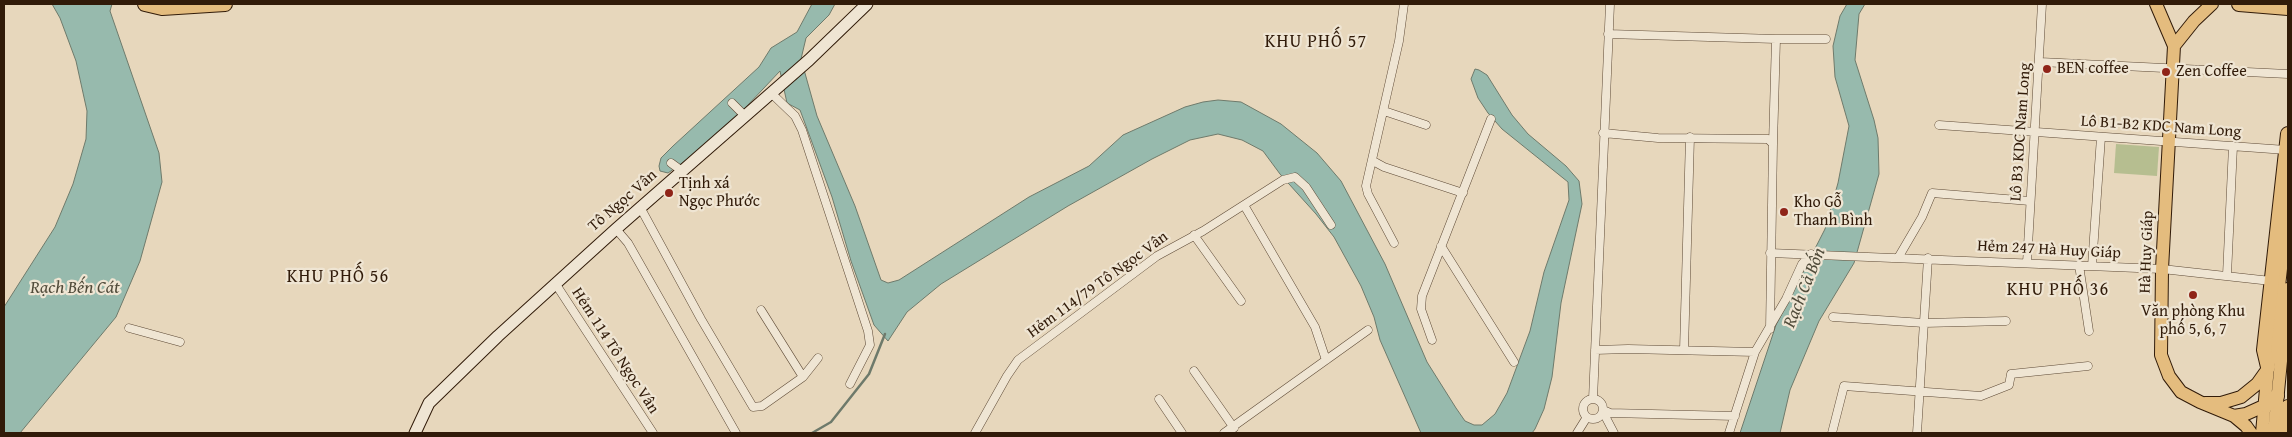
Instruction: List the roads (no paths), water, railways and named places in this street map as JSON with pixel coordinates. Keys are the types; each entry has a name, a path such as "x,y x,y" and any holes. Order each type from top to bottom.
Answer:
{"highway":[{"path":"145,4 162,8 225,4"},
{"path":"2239,4 2285,9"},
{"path":"2268,368 2264,350 2288,134"},
{"path":"2266,405 2278,396"}],"main road":[{"name":"Tô Ngọc Vân","path":"415,433 429,403 554,283 640,207 677,167 775,90 867,4"},
{"name":"Hà Huy Giáp","path":"2156,4 2174,46 2162,269 2161,355 2169,376 2180,392 2234,416"},
{"path":"2174,46 2194,21 2212,4"},
{"path":"2274,433 2278,396 2278,340 2288,207"},
{"path":"2200,402 2221,403 2241,397 2257,384 2268,368 2278,340 2288,289"},
{"path":"2262,433 2268,368"},
{"path":"2234,416 2246,414 2266,405"},
{"path":"2234,416 2251,433"}],"street":[{"path":"1394,244 1368,194 1367,179 1373,161 1403,22 1404,4"},
{"path":"1593,400 1610,4"},
{"name":"Lô B3 KDC Nam Long","path":"2027,263 2042,4"},
{"path":"1608,34 1826,39"},
{"path":"1770,329 1770,253 1776,39"},
{"path":"2040,62 2288,74"},
{"path":"775,90 795,116 802,130 868,331 870,345 850,384"},
{"path":"732,103 744,115"},
{"path":"1384,111 1426,125"},
{"path":"1432,340 1422,309 1422,296 1492,120"},
{"name":"Lô B1-B2 KDC Nam Long","path":"1939,125 2286,150"},
{"path":"1603,133 1658,138 1768,139 1773,144"},
{"path":"2092,266 2101,136"},
{"path":"1684,350 1690,137"},
{"path":"2227,275 2233,146"},
{"path":"1373,161 1384,167 1463,193"},
{"name":"Hẻm 114/79 Tô Ngọc Vân","path":"975,433 1018,360 1157,256 1283,180 1295,177 1306,187 1331,225"},
{"path":"1898,258 1922,217 1932,193 2030,201"},
{"path":"1244,205 1315,327 1326,360"},
{"path":"640,207 701,319 753,407 762,406 803,377 818,358"},
{"path":"616,229 628,243 736,433"},
{"path":"1194,235 1240,301"},
{"path":"1441,246 1514,362"},
{"name":"Hẻm 247 Hà Huy Giáp","path":"1770,253 2162,269 2271,281"},
{"path":"1729,433 1755,352 1770,329 1802,264 1811,254"},
{"path":"1917,433 1918,391 1928,258"},
{"path":"2079,265 2089,331"},
{"name":"Hẻm 114 Tô Ngọc Vân","path":"554,283 653,433"},
{"path":"761,310 803,377"},
{"path":"1833,317 1924,323 2006,321"},
{"path":"129,328 180,342"},
{"path":"1224,433 1234,428 1368,330"},
{"path":"1595,350 1755,352"},
{"path":"1832,433 1844,386 1981,396 2009,385 2011,374 2088,366"},
{"path":"1194,371 1234,428"},
{"path":"1159,399 1182,433"},
{"path":"1603,411 1599,417 1593,419 1587,417 1584,412 1584,406 1587,401 1599,401 1614,433"},
{"path":"1603,411 1610,413 1735,416"},
{"path":"1577,433 1587,417"}],"water":[{"name":"Rạch Bến Cát","path":"52,4 112,4 110,11 159,153 162,182 140,261 116,317 20,433 4,433 4,307 55,227 73,184 86,139 87,111 76,61 60,18"},
{"path":"812,4 835,4 829,15 806,38 801,59 817,116 855,206 881,280 888,283 899,280 1029,197 1089,166 1123,135 1185,107 1218,100 1241,102 1281,124 1317,153 1341,181 1385,264 1427,362 1465,421 1474,425 1482,425 1495,414 1507,393 1530,331 1544,272 1569,200 1568,182 1502,129 1488,113 1478,98 1471,79 1475,69 1479,70 1487,75 1512,115 1528,134 1566,166 1579,181 1582,204 1561,303 1552,377 1544,409 1535,429 1532,433 1421,433 1380,340 1374,317 1361,286 1334,237 1280,174 1263,151 1242,140 1218,134 1190,140 1152,159 1068,206 941,284 907,312 888,341 874,325 851,261 832,197 806,126 800,110 787,103 780,71 729,125 691,157 668,173 660,171 661,158 759,67 771,48 797,32"},
{"name":"Rạch Cả Bốn","path":"1847,4 1865,4 1859,14 1855,60 1878,138 1879,174 1854,263 1819,321 1790,390 1780,433 1740,433 1776,325 1825,229 1838,183 1849,126 1835,77 1833,46 1840,16"}],"waterway":[{"path":"812,433 831,422 869,374 885,334"}],"place":[{"name":"BEN coffee","path":"2047,69"},
{"name":"Zen Coffee","path":"2166,72"},
{"name":"Tịnh xá Ngọc Phước","path":"669,193"},
{"name":"Kho Gỗ Thanh Bình","path":"1784,212"},
{"name":"Văn phòng Khu phố 5, 6, 7","path":"2193,295"}],"district":[{"name":"KHU PHỐ 57","path":"1316,42"},
{"name":"KHU PHỐ 56","path":"338,277"},
{"name":"KHU PHỐ 36","path":"2058,290"}]}
